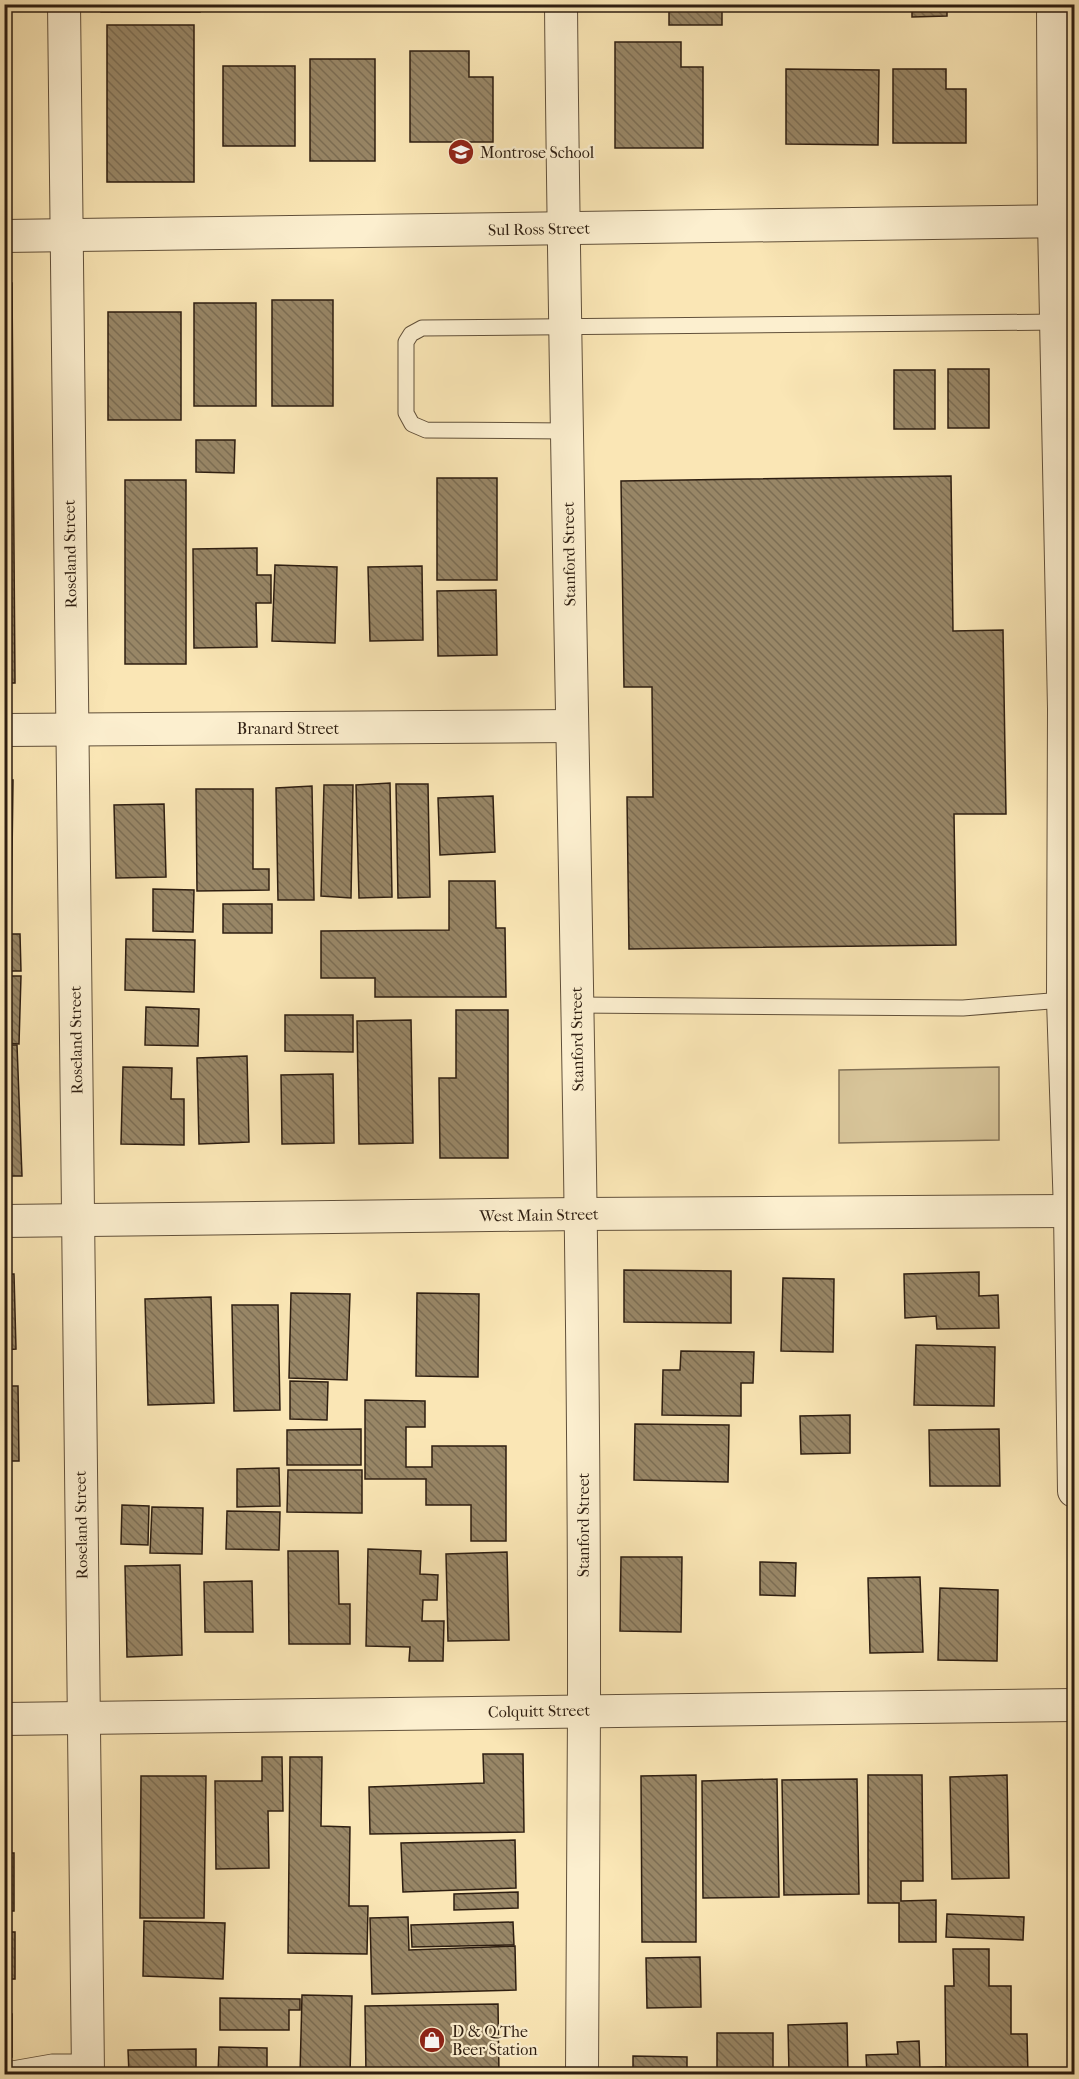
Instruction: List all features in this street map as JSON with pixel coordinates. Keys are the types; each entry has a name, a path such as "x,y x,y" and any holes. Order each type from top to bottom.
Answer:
{"street":[{"name":"Roseland Street","path":"64,4 88,2068"},
{"name":"Stanford Street","path":"561,4 580,1214 584,1710 582,2074"},
{"path":"1053,4 1064,221 1056,322 1069,709 1063,1000 1072,1212 1074,1491"},
{"name":"Sul Ross Street","path":"4,236 1064,221"},
{"name":"Branard Street","path":"4,730 572,726"},
{"name":"West Main Street","path":"4,1221 580,1214 1072,1212"},
{"name":"Colquitt Street","path":"4,1719 1074,1705"}],"lane":[{"path":"567,431 426,430 412,424 406,413 406,342 411,334 422,328 1056,322"},
{"path":"576,1005 963,1008 1063,1000"},
{"path":"9,2071 52,2062 88,2068"}],"shaded area":[{"path":"999,1067 999,1140 839,1143 839,1070"}],"building":[{"path":"101,4 200,4 200,12 101,12"},
{"path":"669,4 722,4 722,25 669,25"},
{"path":"912,4 947,4 947,16 912,17"},
{"path":"107,25 194,25 194,182 107,182"},
{"path":"615,42 681,42 681,67 703,67 703,148 615,148"},
{"path":"410,51 469,51 469,77 493,77 493,142 410,142"},
{"path":"310,59 375,59 375,161 310,161"},
{"path":"223,66 295,66 295,146 223,146"},
{"path":"786,69 879,70 878,145 786,144"},
{"path":"893,69 946,69 946,89 966,89 966,143 893,143"},
{"path":"12,283 15,683 4,683 4,284"},
{"path":"272,300 333,300 333,406 272,406"},
{"path":"194,303 256,303 256,406 194,406"},
{"path":"108,312 181,312 181,420 108,420"},
{"path":"948,369 989,369 989,428 948,428"},
{"path":"894,370 935,370 935,429 894,429"},
{"path":"196,440 235,440 234,473 196,472"},
{"path":"951,476 953,631 1003,630 1006,814 954,814 956,945 629,949 627,797 653,797 652,687 624,687 621,481"},
{"path":"437,478 497,478 497,580 437,580"},
{"path":"125,480 186,480 186,664 125,664"},
{"path":"257,548 257,575 271,575 271,603 256,603 257,647 194,648 193,549"},
{"path":"275,565 337,567 335,643 272,641"},
{"path":"422,566 423,640 370,641 368,567"},
{"path":"496,590 497,655 438,656 437,591"},
{"path":"4,780 13,780 11,934 4,933"},
{"path":"390,783 392,897 359,898 356,785"},
{"path":"396,784 428,784 430,897 398,898"},
{"path":"324,785 353,785 351,898 321,896"},
{"path":"312,786 314,900 278,900 276,788"},
{"path":"196,789 253,789 253,869 269,869 269,890 197,891"},
{"path":"493,796 495,852 440,855 438,798"},
{"path":"164,804 166,877 116,878 114,805"},
{"path":"449,881 495,881 496,928 505,928 506,997 375,997 375,978 321,978 321,931 449,930"},
{"path":"153,889 194,890 193,932 153,931"},
{"path":"223,904 272,904 272,933 223,933"},
{"path":"4,934 20,934 21,971 4,971"},
{"path":"126,939 195,940 194,992 125,990"},
{"path":"4,976 21,976 19,1044 4,1043"},
{"path":"146,1007 199,1009 198,1046 145,1045"},
{"path":"456,1010 508,1010 508,1158 440,1158 439,1078 456,1078"},
{"path":"285,1015 353,1015 353,1052 285,1051"},
{"path":"411,1020 413,1143 359,1144 357,1021"},
{"path":"4,1045 17,1045 22,1176 4,1176"},
{"path":"247,1056 249,1142 199,1144 197,1058"},
{"path":"123,1067 172,1068 171,1099 184,1099 184,1145 121,1144"},
{"path":"333,1074 334,1143 282,1144 281,1075"},
{"path":"624,1270 731,1271 731,1323 624,1322"},
{"path":"979,1272 979,1296 998,1295 999,1328 937,1329 936,1316 905,1318 904,1274"},
{"path":"4,1274 14,1274 16,1349 4,1350"},
{"path":"783,1278 834,1279 833,1352 781,1351"},
{"path":"291,1293 350,1294 347,1380 289,1378"},
{"path":"417,1293 479,1294 478,1377 416,1376"},
{"path":"211,1297 214,1403 148,1405 145,1299"},
{"path":"232,1305 278,1305 280,1410 234,1411"},
{"path":"916,1345 995,1347 994,1406 914,1405"},
{"path":"681,1351 754,1352 753,1383 741,1383 741,1416 662,1415 663,1370 680,1370"},
{"path":"290,1381 328,1382 327,1420 290,1419"},
{"path":"4,1386 18,1386 19,1461 4,1461"},
{"path":"365,1400 425,1401 425,1427 406,1427 406,1467 432,1467 432,1446 506,1446 506,1541 471,1541 471,1505 426,1505 426,1479 365,1479"},
{"path":"850,1415 850,1453 801,1454 800,1416"},
{"path":"635,1424 729,1425 728,1482 634,1480"},
{"path":"361,1429 361,1465 287,1465 287,1430"},
{"path":"999,1429 1000,1486 930,1486 929,1430"},
{"path":"279,1468 280,1506 237,1507 237,1469"},
{"path":"288,1470 362,1470 362,1513 287,1512"},
{"path":"122,1505 149,1506 148,1545 121,1544"},
{"path":"152,1507 203,1508 202,1554 150,1553"},
{"path":"227,1511 280,1512 279,1550 226,1549"},
{"path":"368,1549 421,1551 420,1574 438,1575 437,1600 423,1600 422,1621 444,1621 443,1661 409,1661 410,1647 366,1646"},
{"path":"288,1551 338,1551 339,1604 350,1604 350,1644 289,1644"},
{"path":"507,1552 509,1640 448,1641 446,1554"},
{"path":"621,1557 682,1557 681,1632 620,1631"},
{"path":"760,1562 796,1563 795,1596 760,1595"},
{"path":"180,1565 182,1655 127,1657 125,1566"},
{"path":"920,1577 923,1652 870,1653 868,1578"},
{"path":"252,1581 253,1632 205,1632 204,1582"},
{"path":"940,1588 998,1590 997,1661 938,1660"},
{"path":"483,1754 523,1754 524,1832 370,1834 369,1787 484,1783"},
{"path":"262,1757 282,1757 283,1811 268,1811 269,1868 216,1869 215,1781 262,1781"},
{"path":"290,1757 322,1757 321,1826 350,1827 349,1906 368,1906 367,1954 288,1953"},
{"path":"696,1775 696,1942 642,1942 641,1776"},
{"path":"868,1775 922,1775 923,1881 901,1881 901,1901 936,1900 936,1942 899,1942 899,1903 868,1903"},
{"path":"1007,1775 1009,1878 952,1879 950,1777"},
{"path":"141,1776 206,1776 204,1918 140,1918"},
{"path":"777,1779 779,1897 703,1898 702,1781"},
{"path":"857,1779 859,1894 784,1895 782,1780"},
{"path":"515,1840 516,1888 403,1892 401,1843"},
{"path":"4,1853 14,1853 14,1911 4,1911"},
{"path":"518,1892 518,1908 454,1910 454,1894"},
{"path":"947,1914 1024,1917 1023,1940 946,1937"},
{"path":"408,1917 409,1950 515,1946 516,1990 372,1994 370,1918"},
{"path":"144,1921 225,1923 223,1979 143,1976"},
{"path":"513,1922 514,1945 412,1947 411,1925"},
{"path":"4,1932 15,1932 15,1979 4,1979"},
{"path":"953,1949 989,1949 989,1986 1011,1986 1011,2034 1027,2034 1028,2074 946,2074 945,1986 954,1986"},
{"path":"700,1957 701,2007 647,2008 646,1958"},
{"path":"302,1995 352,1996 350,2074 300,2074"},
{"path":"220,1998 300,1999 300,2010 289,2010 289,2030 220,2030"},
{"name":"D & Q The Beer Station","path":"498,2004 499,2074 366,2074 365,2006"},
{"path":"4,2014 12,2014 12,2057 4,2058"},
{"path":"847,2023 848,2074 789,2074 788,2025"},
{"path":"717,2033 773,2033 773,2074 717,2074"},
{"path":"919,2041 920,2068 942,2067 942,2074 867,2074 866,2055 898,2054 897,2042"},
{"path":"219,2047 267,2048 267,2074 218,2074"},
{"path":"196,2049 196,2074 129,2074 128,2050"},
{"path":"633,2056 687,2057 687,2074 633,2074"}],"place":[{"name":"Montrose School","path":"461,152"},
{"name":"D & Q The Beer Station","path":"432,2040"}]}
